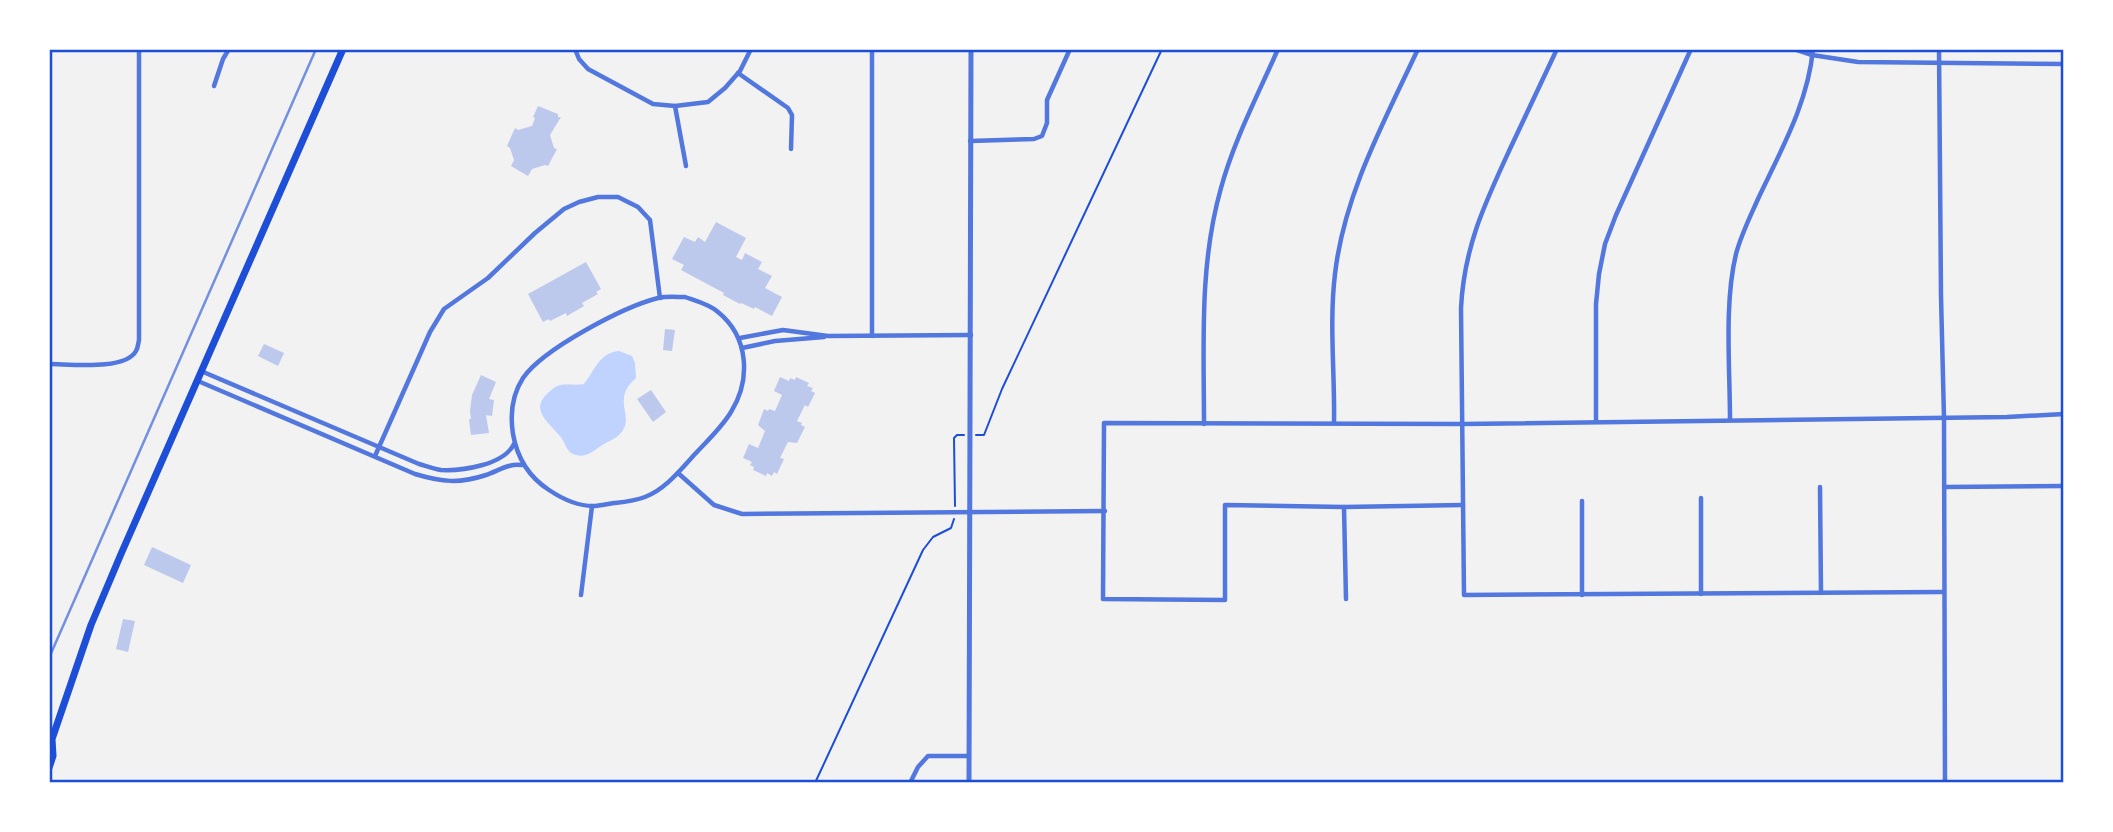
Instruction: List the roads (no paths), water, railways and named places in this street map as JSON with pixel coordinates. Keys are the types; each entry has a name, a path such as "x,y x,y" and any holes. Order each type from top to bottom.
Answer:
{"main road":[{"path":"49,768 53,756 50,740 91,625 343,49"}],"street":[{"path":"49,364 114,364 126,361 136,353 139,340 139,49"},
{"path":"214,86 229,49"},
{"path":"575,49 579,60 588,69 653,104 675,106 708,102 738,73 751,49"},
{"path":"872,49 872,336"},
{"path":"969,783 971,49"},
{"path":"971,141 1034,139 1042,136 1047,123 1049,91 1070,49"},
{"path":"1204,424 1205,292 1212,226 1232,152 1279,49"},
{"path":"1334,423 1333,291 1337,258 1361,176 1419,49"},
{"path":"1557,49 1487,199 1467,257 1464,274 1461,308 1464,595 1943,592"},
{"path":"1597,421 1596,304 1598,274 1605,244 1691,49"},
{"path":"1794,49 1858,62 2064,64"},
{"path":"1939,49 1945,783"},
{"path":"1730,420 1730,291 1736,254 1746,225 1800,109 1809,79 1813,52"},
{"path":"738,73 788,108 792,115 791,149"},
{"path":"675,106 686,166"},
{"path":"375,456 430,332 444,309 488,278 564,209 598,197 618,197 638,207 650,220 660,298"},
{"path":"685,297 703,303 718,312 740,338 744,380 729,415 678,473 646,497 629,502 592,506 563,498 546,488 523,466 514,443 510,420 523,379 547,353 621,311 660,298 685,297"},
{"path":"740,338 783,330 828,336"},
{"path":"742,348 775,341 828,336 971,335"},
{"path":"201,371 438,470 461,470 503,457 514,443"},
{"path":"197,381 415,474 440,482 464,481 506,466 523,466"},
{"path":"1463,505 1225,505 1225,600 1103,599 1104,423 1462,424 2064,414"},
{"path":"678,473 714,505 742,514 1105,511"},
{"path":"1944,487 2064,486"},
{"path":"1820,488 1821,593"},
{"path":"1701,498 1701,594"},
{"path":"1582,501 1582,595"},
{"path":"581,595 592,506"},
{"path":"1343,507 1346,599"},
{"path":"910,783 918,767 928,756 969,756"}],"water":[{"path":"619,351 632,356 636,378 625,394 624,428 617,437 589,453 583,456 573,454 544,418 541,402 557,386 584,384 602,359"}],"railway":[{"path":"49,658 316,49"}]}
